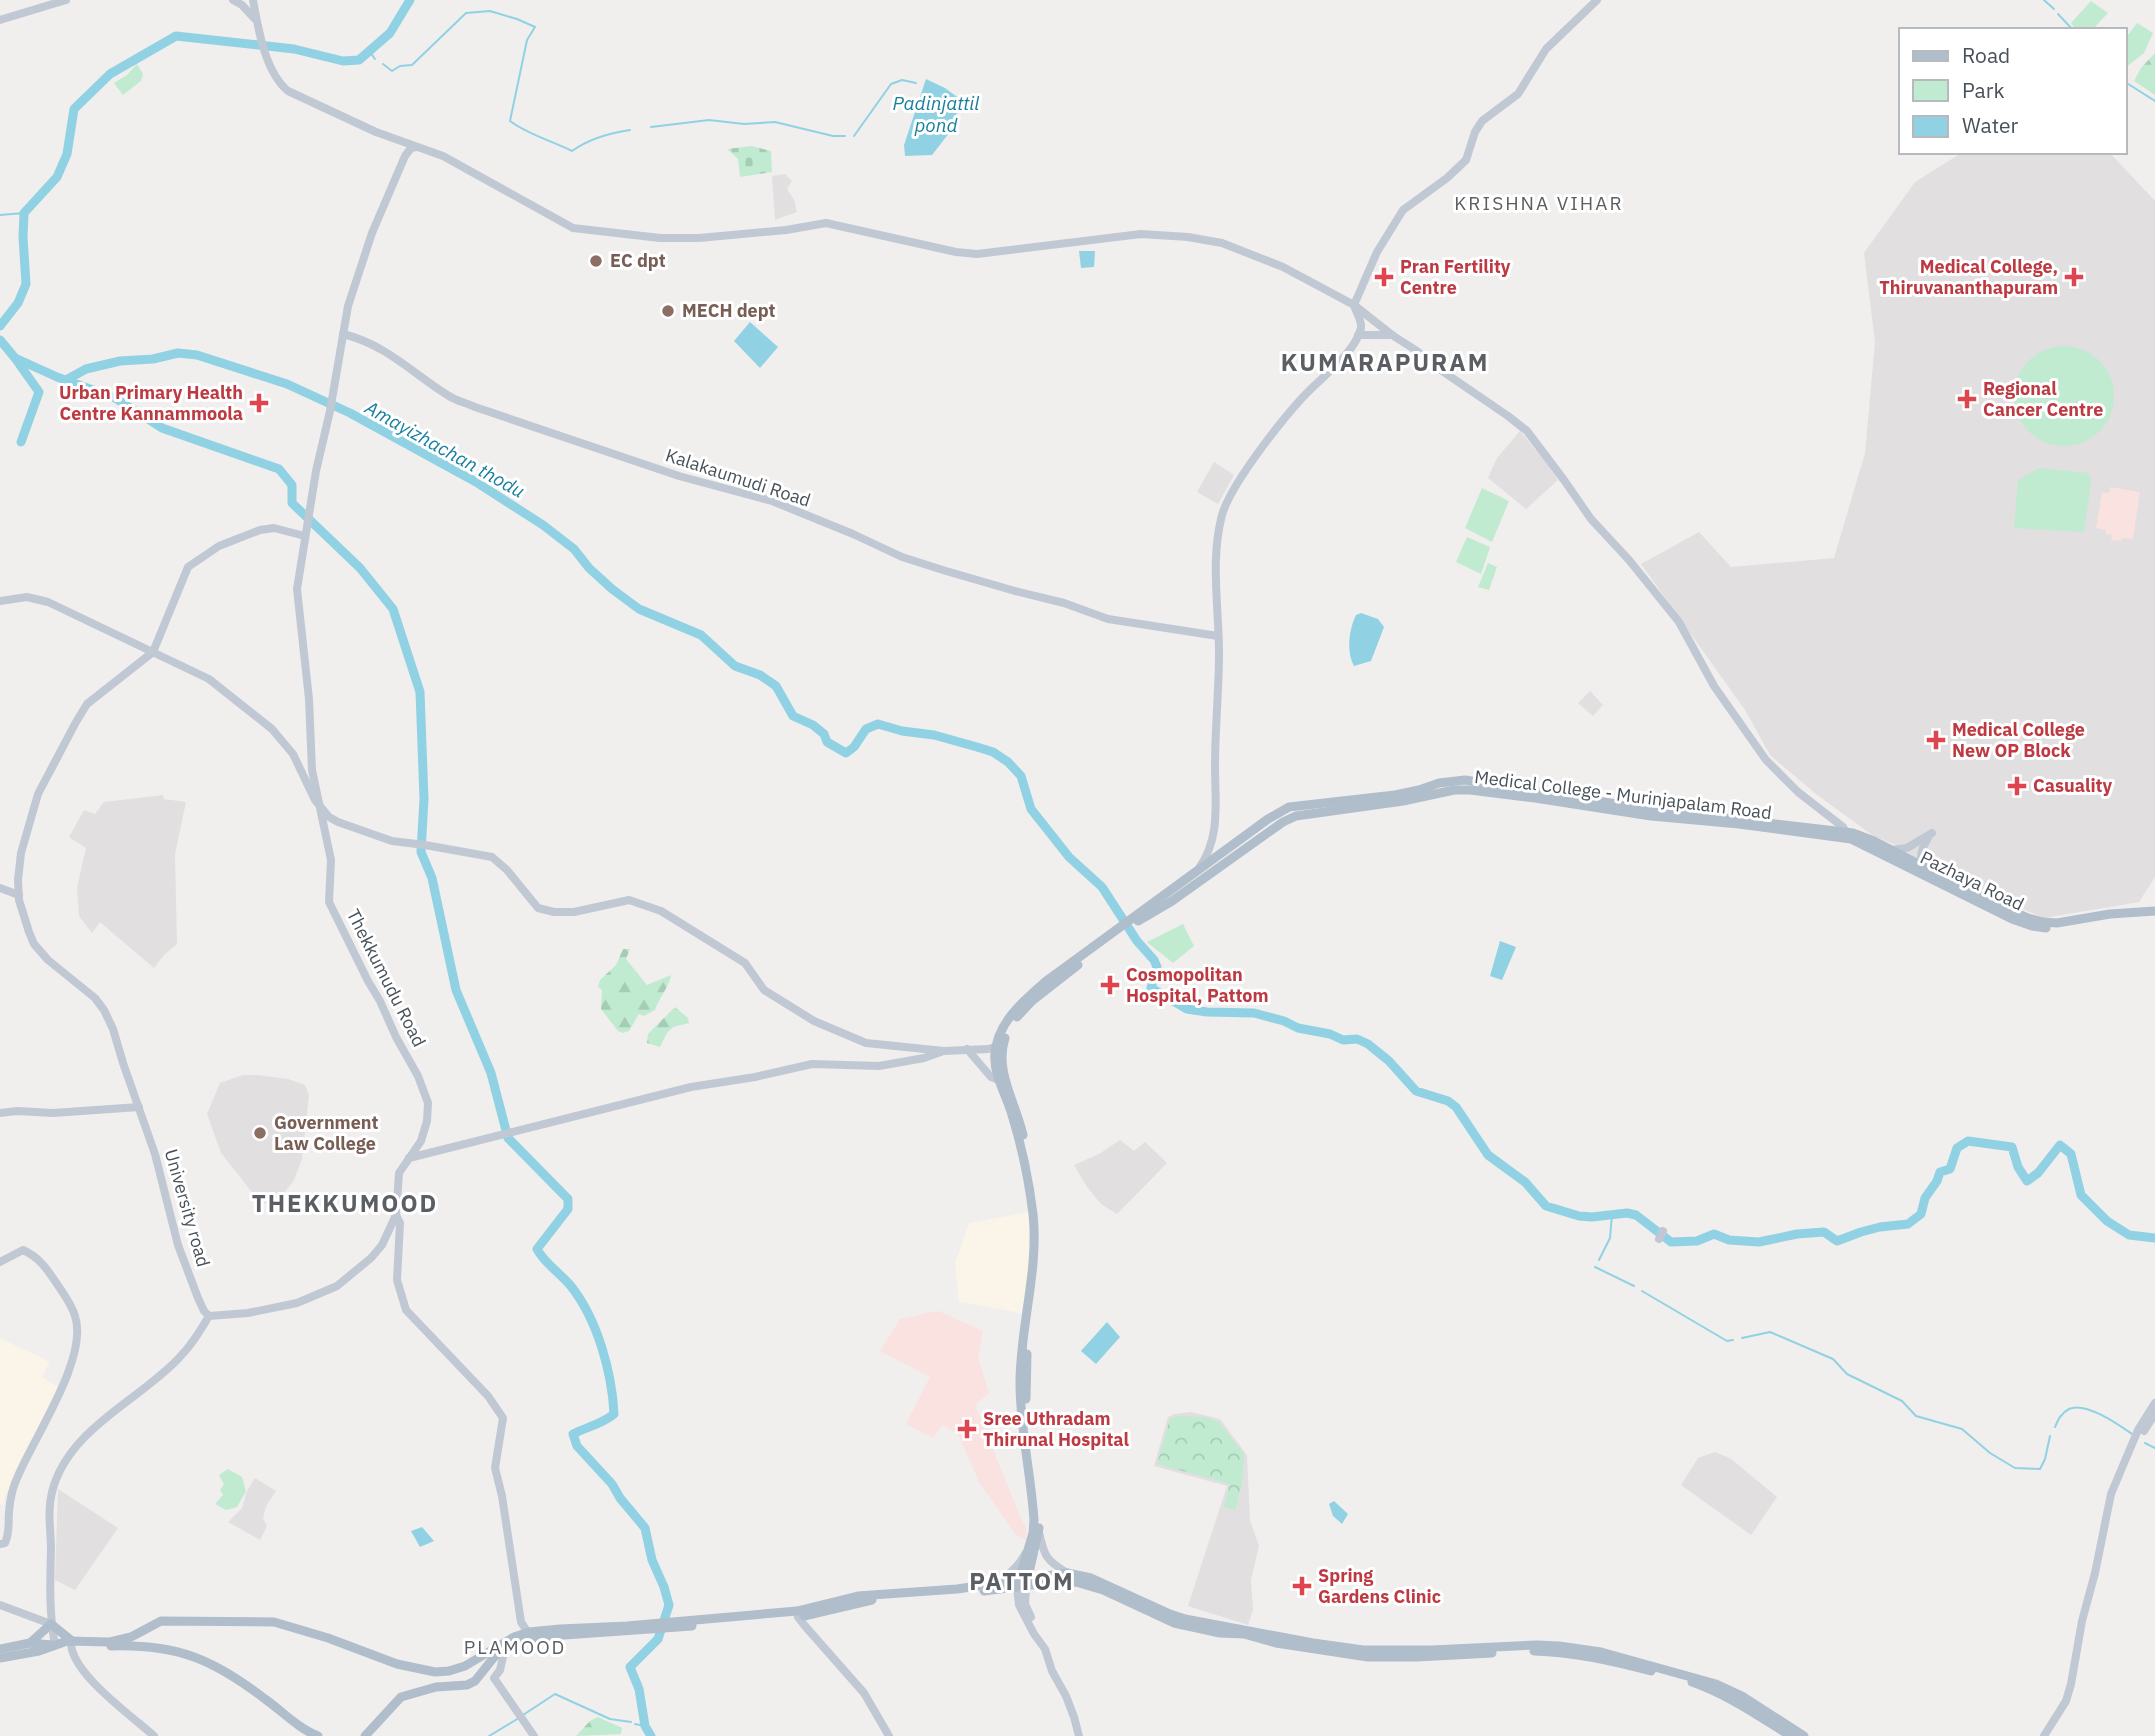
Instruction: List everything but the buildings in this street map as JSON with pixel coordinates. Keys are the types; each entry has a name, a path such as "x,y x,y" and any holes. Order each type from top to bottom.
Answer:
{"main road":[{"path":"0,20 66,0"},
{"path":"233,0 242,5 258,24"},
{"path":"253,0 268,62 279,84 288,91 395,139 443,156 573,228 660,238 699,239 826,223 956,252 977,254 1141,234 1188,237 1222,243 1262,257 1354,305 1527,431 1591,519 1679,622 1714,686 1766,760 1848,835"},
{"path":"1196,871 1209,852 1214,837 1215,724 1219,694 1216,548 1223,513 1235,489 1282,421 1350,349 1358,335 1361,322 1354,305 1377,252 1403,210 1447,178 1466,160 1475,132 1482,121 1518,94 1546,49 1597,0"},
{"path":"395,139 401,147 404,159"},
{"path":"320,807 312,770 309,699 297,589 304,536 348,306 372,233 404,159 411,148 416,147"},
{"name":"Kalakaumudi Road","path":"343,334 376,346 450,397 679,476 772,501 902,557 1108,618 1218,636"},
{"path":"1358,335 1392,335"},
{"path":"153,652 188,567 199,558 219,546 260,530 274,528 304,536"},
{"path":"0,601 35,598 209,678 272,729 293,754 320,807 338,822 392,841 492,857 508,870 538,908 554,912 574,912 629,900 660,911 745,963 764,990 814,1021 866,1043 944,1051 999,1046"},
{"name":"University road","path":"153,652 87,704 76,722 38,794 29,820 20,853 19,894 21,909 34,944 64,975 95,998 113,1029 162,1177 178,1245 199,1302 209,1316"},
{"path":"1017,1120 994,1063 1004,1025 1021,1003 1045,982 1140,916 1268,818 1289,807 1395,795 1455,780 1648,809 1862,836 1990,901 2043,922 2057,923 2110,914 2155,911"},
{"name":"Medical College - Murinjapalam Road","path":"1140,916 1171,901 1283,822 1296,816 1403,801 1454,790 1515,795 1651,816 1848,835 1901,864"},
{"name":"Thekkumudu Road","path":"320,807 331,860 329,902 418,1076 428,1103 427,1121 421,1141 399,1173 396,1216"},
{"path":"1892,850 1907,848 1932,833 1922,850 1920,861 1923,867"},
{"path":"1214,837 1220,845 1230,846"},
{"path":"1214,837 1219,854 1226,863"},
{"name":"Pazhaya Road","path":"1901,864 2012,919 2032,926 2060,928 2121,918 2155,917"},
{"path":"0,888 19,894"},
{"path":"1023,1583 1036,1533 1039,1508 1026,1401 1027,1356 1037,1283 1038,1215 999,1046 1008,1029 1032,1001 1124,927"},
{"path":"967,1049 991,1077 999,1080"},
{"path":"409,1158 496,1138 671,1091 812,1064 879,1066 924,1058 944,1051"},
{"path":"0,1113 53,1113 139,1107"},
{"path":"55,1645 51,1624 51,1542 48,1516 52,1491 61,1468 80,1443 111,1413 177,1360 193,1342 209,1316 282,1307 337,1286 371,1258 382,1245 396,1216"},
{"path":"396,1216 400,1223 397,1280 406,1310 488,1396 503,1418 495,1468 522,1622 530,1636"},
{"path":"0,1262 23,1250 38,1259 60,1289 75,1315 77,1326 76,1345 64,1382 10,1495 9,1536 5,1543 0,1544"},
{"path":"2132,1447 2138,1430 2155,1403"},
{"path":"2044,1736 2066,1701 2071,1684 2082,1621 2118,1472 2155,1413"},
{"path":"992,1584 1017,1568 1036,1533"},
{"path":"1036,1533 1047,1559 1068,1573 1091,1578 1177,1616 1221,1627 1313,1643 1379,1651 1559,1646 1601,1652 1716,1684 1791,1736"},
{"path":"1028,1547 1023,1583 1025,1604 1052,1671 1066,1696 1079,1736"},
{"path":"0,1649 30,1643 55,1645 110,1642 131,1637 161,1621 274,1622 328,1638 397,1664 435,1672 464,1666 506,1644 530,1636 797,1614 872,1600 966,1594 1068,1573"},
{"path":"797,1614 858,1596 992,1584 1076,1581 1092,1585 1174,1623 1354,1655 1416,1657 1542,1651 1600,1659 1732,1695 1804,1736"},
{"path":"0,1605 51,1624 71,1643 79,1666 96,1686 155,1736"},
{"path":"797,1614 864,1693 889,1736"},
{"path":"30,1643 51,1624"},
{"path":"71,1643 157,1647 200,1658 244,1683 292,1720 318,1736"},
{"path":"506,1644 500,1670 494,1678 534,1736"},
{"path":"365,1736 401,1697 436,1687 467,1685 475,1681 506,1644"},
{"path":"0,1658 39,1651 55,1645"}],"shaded area":[{"path":"1960,154 2111,154 2155,201 2155,877 2139,902 2044,918 1943,875 1895,845 1872,835 1816,794 1770,755 1745,710 1641,564 1699,532 1731,567 1834,558 1865,453 1875,342 1864,253 1915,182"},
{"path":"785,174 792,181 787,189 797,212 775,220 772,176"},
{"path":"1520,431 1558,480 1526,509 1488,478 1497,458"},
{"path":"1214,462 1234,475 1218,504 1197,492"},
{"path":"2110,487 2140,492 2133,539 2111,540 2112,535 2106,534 2106,530 2096,528 2102,492 2109,493"},
{"path":"1590,691 1603,705 1593,716 1578,703"},
{"path":"163,795 164,799 186,802 175,854 177,944 154,968 100,922 92,933 79,916 77,888 86,848 69,837 84,810 95,814 104,802"},
{"name":"Government Law College","path":"243,1075 288,1079 305,1085 309,1095 302,1159 294,1180 274,1206 259,1201 221,1153 207,1114 220,1083"},
{"path":"1120,1140 1134,1151 1145,1142 1167,1163 1117,1214 1101,1204 1074,1165 1099,1154"},
{"path":"1029,1212 1030,1252 1026,1314 959,1302 955,1264 969,1223"},
{"name":"Sree Uthradam Thirunal Hospital","path":"938,1311 983,1331 978,1357 989,1393 975,1405 1026,1527 1026,1540 1016,1535 979,1482 958,1434 942,1425 933,1438 906,1424 930,1377 880,1351 900,1319"},
{"path":"0,1338 50,1362 42,1377 58,1387 5,1496 4,1506 0,1504"},
{"path":"1191,1412 1220,1419 1247,1455 1250,1520 1259,1546 1251,1580 1253,1610 1248,1625 1188,1606 1227,1486 1154,1466 1168,1417"},
{"path":"1715,1452 1730,1458 1777,1497 1751,1535 1681,1485 1698,1458"},
{"path":"255,1478 276,1491 266,1506 263,1518 267,1526 260,1540 228,1522 242,1508 247,1491"},
{"path":"58,1489 118,1528 75,1590 55,1580"}],"green space":[{"path":"2091,1 2108,13 2094,28 2075,28 2071,23"},
{"path":"2137,23 2153,33 2144,53 2127,66 2127,36"},
{"path":"2155,53 2155,95 2134,81 2141,68"},
{"path":"137,64 143,74 141,81 123,95 114,83 127,75"},
{"path":"752,146 771,151 772,172 740,177 738,159 727,149"},
{"path":"2064,346 2083,350 2099,361 2110,377 2114,396 2110,415 2099,431 2083,442 2064,446 2045,442 2029,431 2018,415 2014,396 2018,377 2029,361 2045,350"},
{"path":"2039,468 2088,473 2091,480 2084,532 2014,528 2018,480"},
{"path":"1482,488 1509,501 1492,542 1465,528"},
{"path":"1467,537 1490,547 1481,574 1456,562"},
{"path":"1488,563 1497,567 1489,590 1478,587"},
{"path":"1183,924 1194,946 1173,963 1147,942"},
{"path":"623,949 630,949 626,959 647,985 671,975 655,1010 644,1016 639,1014 629,1031 623,1033 618,1031 601,1009 602,990 598,987 600,980 616,965"},
{"path":"675,1007 688,1018 689,1023 673,1027 660,1047 647,1043 648,1034"},
{"path":"1179,1416 1205,1417 1219,1422 1244,1454 1242,1483 1235,1510 1224,1507 1230,1484 1157,1464 1170,1419"},
{"path":"228,1469 242,1477 246,1491 237,1507 226,1510 215,1504 223,1495 220,1490 224,1484 219,1475"},
{"path":"598,1717 622,1728 621,1734 576,1736 590,1721"}],"water":[{"name":"Padinjattil pond","path":"926,79 960,99 953,128 932,155 905,156 904,145"},
{"path":"1079,251 1095,251 1094,267 1081,268"},
{"path":"750,322 778,347 760,368 734,341"},
{"path":"1361,613 1378,619 1384,627 1371,661 1354,666 1349,647 1350,634 1356,615"},
{"path":"1500,941 1516,947 1502,980 1490,976"},
{"path":"1107,1322 1120,1337 1096,1364 1081,1351"},
{"path":"1334,1501 1348,1514 1342,1524 1333,1516 1329,1504"},
{"path":"422,1527 434,1541 420,1547 411,1531"}],"waterway":[{"path":"0,326 18,303 26,284 24,213 57,177 67,154 74,109 110,74 176,36 294,49 343,61 359,60 390,33 410,0"},
{"path":"2044,0 2054,9"},
{"path":"383,64 392,71 400,66 412,65 466,13 490,11 535,27 527,40 510,121 532,134 572,151 600,137 630,130"},
{"path":"2058,14 2071,28"},
{"path":"370,52 375,59"},
{"path":"854,136 891,84 902,80 916,83"},
{"path":"2127,83 2155,101"},
{"path":"651,127 709,120 744,124 775,122 833,136 845,136"},
{"path":"0,215 24,213"},
{"path":"0,340 39,392 21,442"},
{"name":"Amayizhachan thodu","path":"66,380 86,369 178,353 197,355 287,384 350,413 476,482 543,525 574,549 589,568 612,589 639,609 701,635 735,666 760,675 776,686 793,716 813,725 824,734 827,742 846,753 854,747 866,729 878,724 902,731 934,735 993,752 1008,762 1021,776 1031,809 1069,857 1102,887 1137,941 1154,960 1157,967 1151,988 1187,1009 1254,1013 1284,1021 1298,1028 1330,1034 1343,1040 1357,1039 1368,1044 1389,1061 1416,1091 1448,1101 1456,1107 1488,1155 1525,1182 1546,1206 1579,1216 1627,1213 1636,1215 1671,1242 1697,1241 1714,1234 1729,1240 1759,1242 1797,1234 1824,1232 1837,1241 1880,1227 1908,1224 1921,1214 1925,1198 1940,1172 1950,1169 1957,1148 1968,1141 2012,1147 2018,1167 2027,1181 2038,1173 2060,1145 2071,1154 2081,1195 2107,1221 2129,1235 2155,1238"},
{"path":"15,358 115,398 162,428 279,469 292,485 292,503 360,568 393,609 420,692 424,799 421,852 432,878 456,990 491,1073 508,1138 568,1199 568,1209 537,1249 580,1298 595,1329 610,1381 614,1414 573,1434 577,1446 612,1484 645,1528 652,1560 669,1605 658,1639 630,1667 639,1689 645,1726 651,1736"},
{"path":"1599,1260 1610,1238 1612,1214"},
{"path":"1595,1267 1634,1286"},
{"path":"1642,1291 1727,1341 1733,1340"},
{"path":"1742,1338 1770,1332 1833,1359 1847,1374 1902,1401 1916,1416 1962,1429 1990,1453 2015,1468 2040,1469 2050,1436"},
{"path":"2055,1427 2064,1413 2076,1407 2102,1415 2132,1434"},
{"path":"2145,1443 2155,1448"},
{"path":"523,1715 555,1694 610,1719 631,1722"},
{"path":"489,1736 519,1718"},
{"path":"635,1724 645,1726"}],"place":[{"name":"EC dpt","path":"596,261"},
{"name":"Pran Fertility Centre","path":"1384,277"},
{"name":"Medical College, Thiruvananthapuram","path":"2074,277"},
{"name":"MECH dept","path":"668,311"},
{"name":"Regional Cancer Centre","path":"1967,399"},
{"name":"Urban Primary Health Centre Kannammoola","path":"259,403"},
{"name":"Medical College New OP Block","path":"1936,740"},
{"name":"Casuality","path":"2017,786"},
{"name":"Cosmopolitan Hospital, Pattom","path":"1110,985"},
{"name":"Government Law College","path":"260,1133"},
{"name":"Sree Uthradam Thirunal Hospital","path":"967,1429"},
{"name":"Spring Gardens Clinic","path":"1302,1586"}],"district":[{"name":"KRISHNA VIHAR","path":"1539,203"},
{"name":"KUMARAPURAM","path":"1385,363"},
{"name":"THEKKUMOOD","path":"345,1204"},
{"name":"PATTOM","path":"1022,1582"},
{"name":"PLAMOOD","path":"515,1647"}]}
